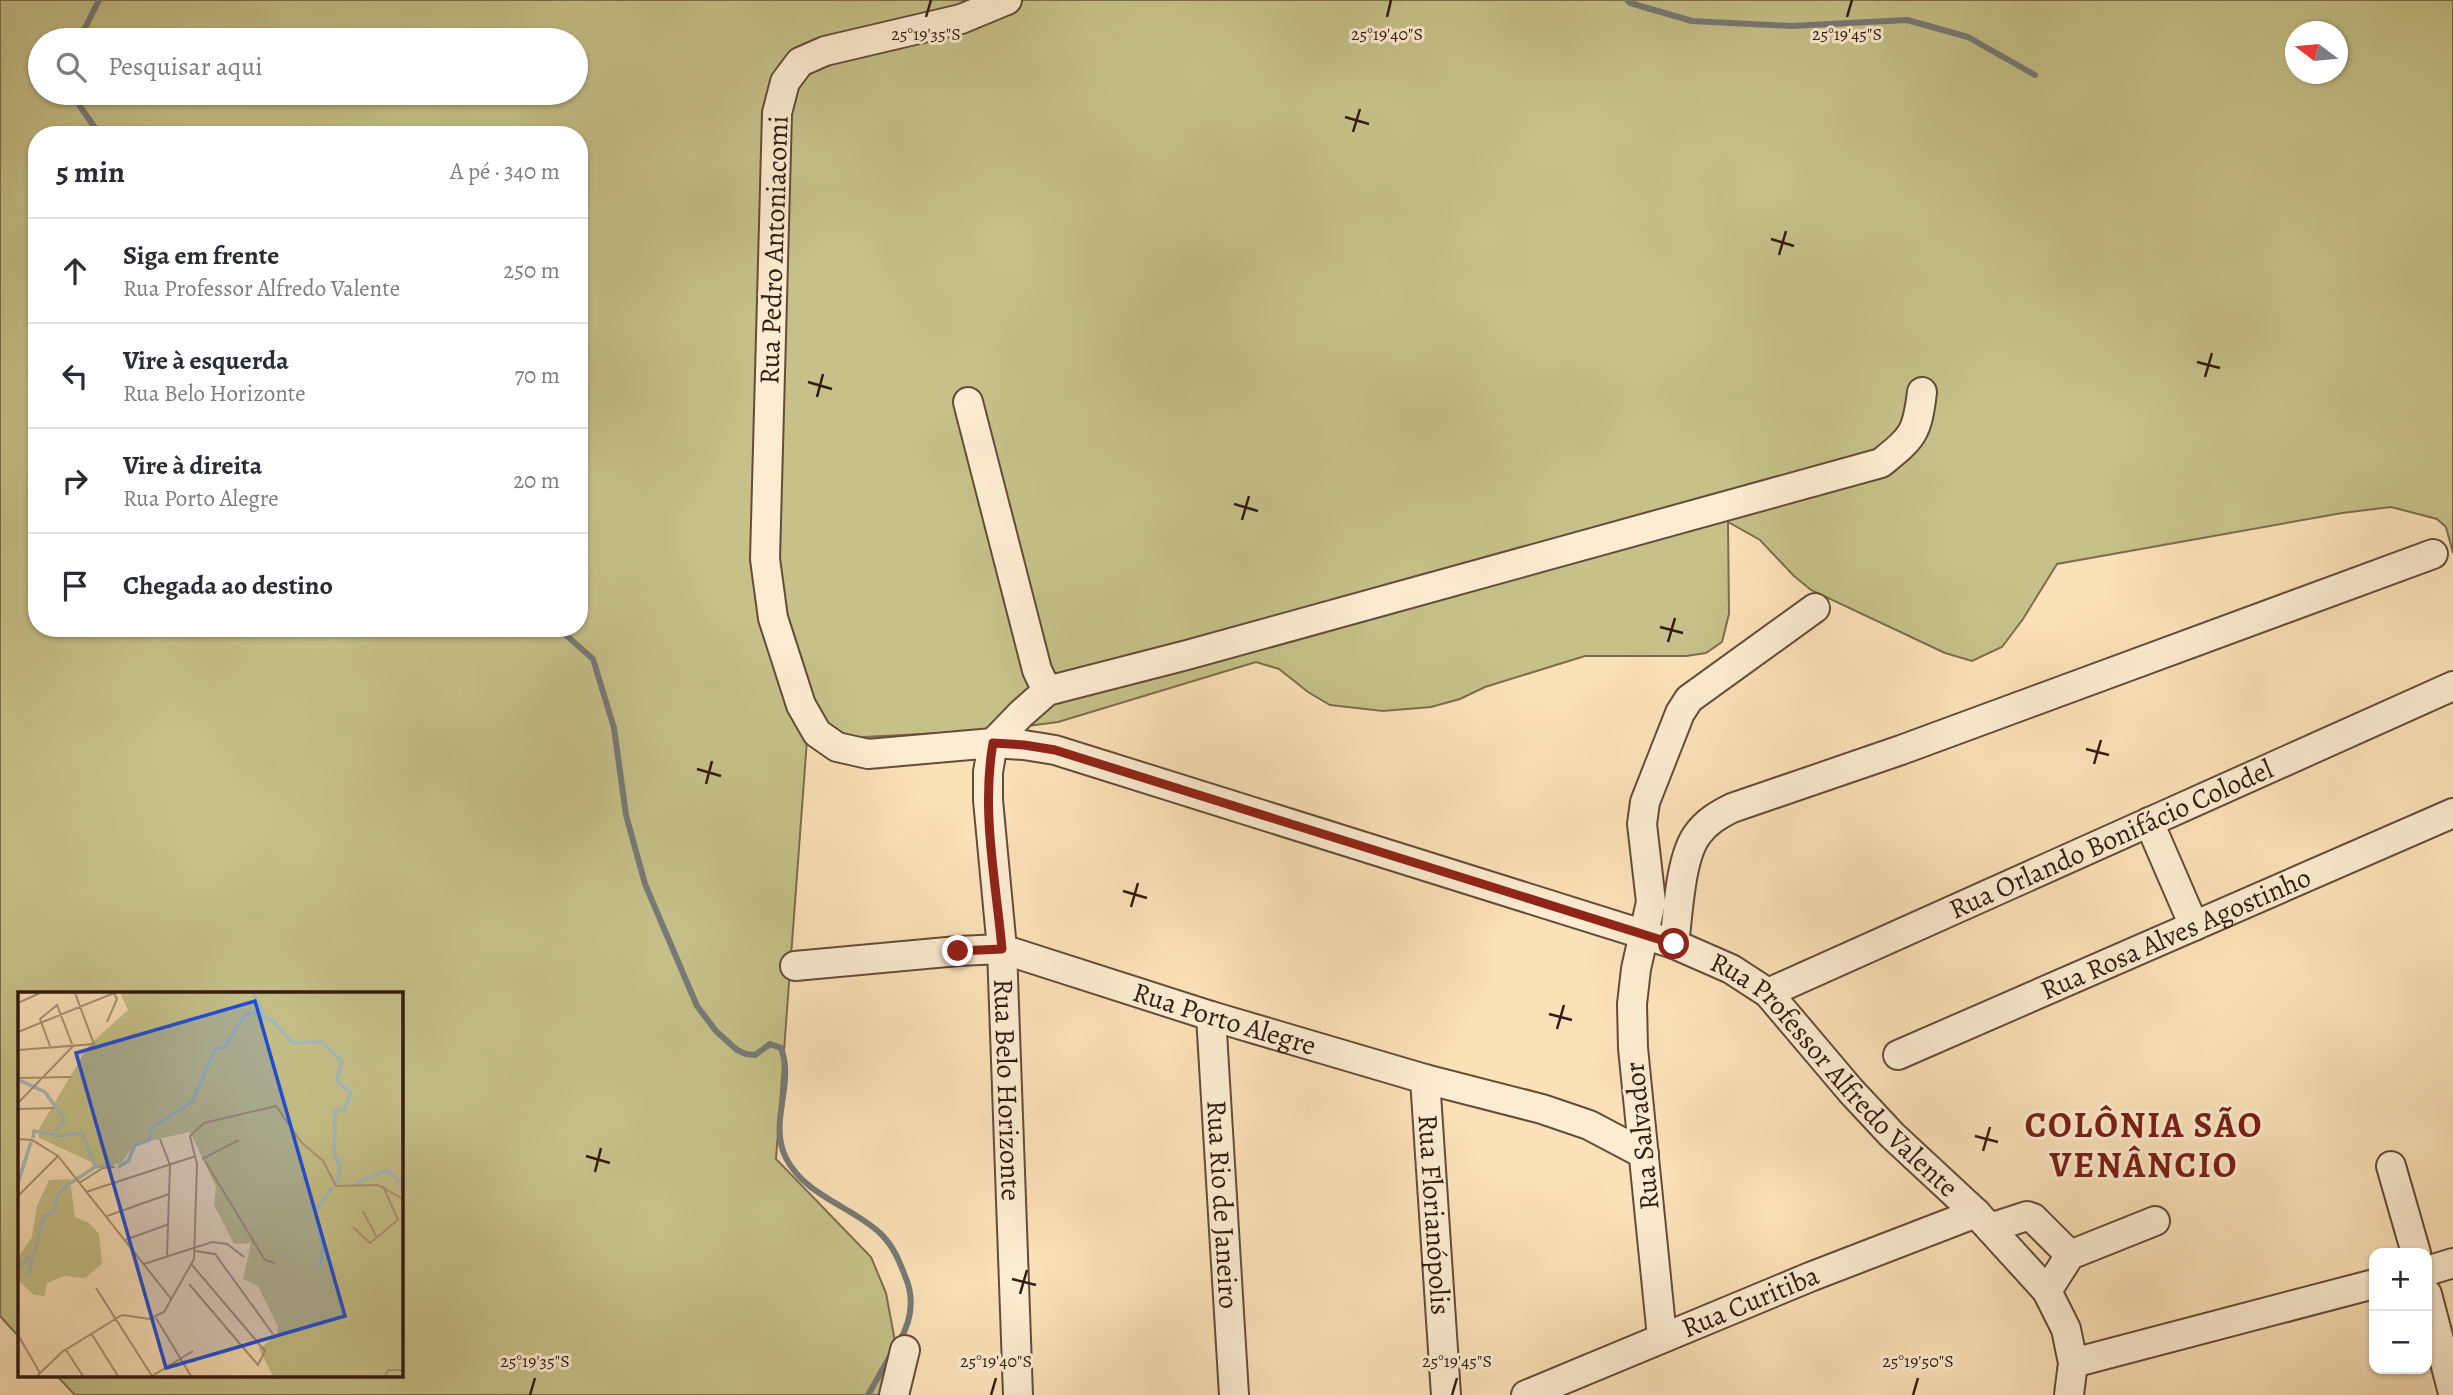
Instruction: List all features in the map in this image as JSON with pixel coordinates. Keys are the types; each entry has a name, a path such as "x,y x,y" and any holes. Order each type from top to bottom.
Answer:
{"street":[{"name":"Rua Pedro Antoniacomi","path":"993,743 868,754 837,747 817,733 801,705 773,618 765,559 765,502 777,113 785,82 800,62 825,51 961,19 1007,0"},
{"path":"993,743 1047,691 1187,655 1881,463 1909,440 1919,420 1922,392"},
{"path":"968,402 1037,670 1047,691"},
{"path":"1674,944 1686,859 1691,847 1696,836 1711,819 1732,808 1901,750 2433,554"},
{"name":"Rua Salvador","path":"1662,1338 1633,1048 1632,1004 1636,969 1651,902 1642,824 1645,802 1680,713 1689,699 1815,608"},
{"name":"Rua Orlando Bonifácio Colodel","path":"1768,993 2453,686"},
{"name":"Rua Professor Alfredo Valente","path":"993,743 1055,750 1674,944 1731,969 1768,993 1875,1117 1983,1220 2047,1291 2066,1329 2073,1363 2069,1395"},
{"name":"Rua Belo Horizonte","path":"993,743 988,772 988,800 1002,949 1018,1395"},
{"name":"Rua Rosa Alves Agostinho","path":"1898,1055 2453,813"},
{"path":"2149,822 2194,926"},
{"name":"Rua Porto Alegre","path":"794,966 1002,949 1211,1016 1425,1079 1542,1109 1589,1125 1644,1154"},
{"name":"Rua Rio de Janeiro","path":"1211,1016 1234,1395"},
{"name":"Rua Florianópolis","path":"1425,1079 1446,1395"},
{"path":"2391,1166 2415,1248"},
{"name":"Rua Curitiba","path":"1527,1395 1810,1277 1983,1220 2027,1216 2032,1218 2070,1255"},
{"path":"2047,1291 2070,1255 2155,1221"},
{"path":"2432,1269 2453,1263"},
{"path":"2073,1363 2369,1285"},
{"path":"2431,1311 2453,1393"},
{"path":"894,1395 905,1350"}],"shaded area":[{"path":"0,0 2453,0 2453,553 2446,527 2437,519 2391,507 2342,513 2057,564 2002,647 1972,661 1945,653 1811,590 1760,540 1728,522 1729,614 1722,642 1706,653 1686,656 1585,656 1431,707 1383,711 1330,705 1279,669 1256,662 1058,722 998,730 807,740 776,1159 871,1257 886,1293 897,1352 895,1395 75,1395 59,1378 402,1378 402,992 18,992 18,1336 0,1316"}],"waterway":[{"path":"85,28 99,0"},
{"path":"1627,0 1692,21 1791,26 1907,20 1968,37 2035,75"},
{"path":"79,105 94,126"},
{"path":"568,637 593,659 614,728 626,815 645,884 697,1006 716,1031 737,1050 755,1055 770,1044 781,1048 785,1076 780,1131 786,1158 805,1182 869,1224 892,1248 908,1285 911,1301 907,1326 899,1342"},
{"path":"868,1395 893,1351"}],"district":[{"name":"COLÔNIA SÃO VENÂNCIO","path":"2144,1145"}],"route":[{"path":"958,951 1002,949 988,800 988,772 993,743 1055,750 1674,944"}]}
